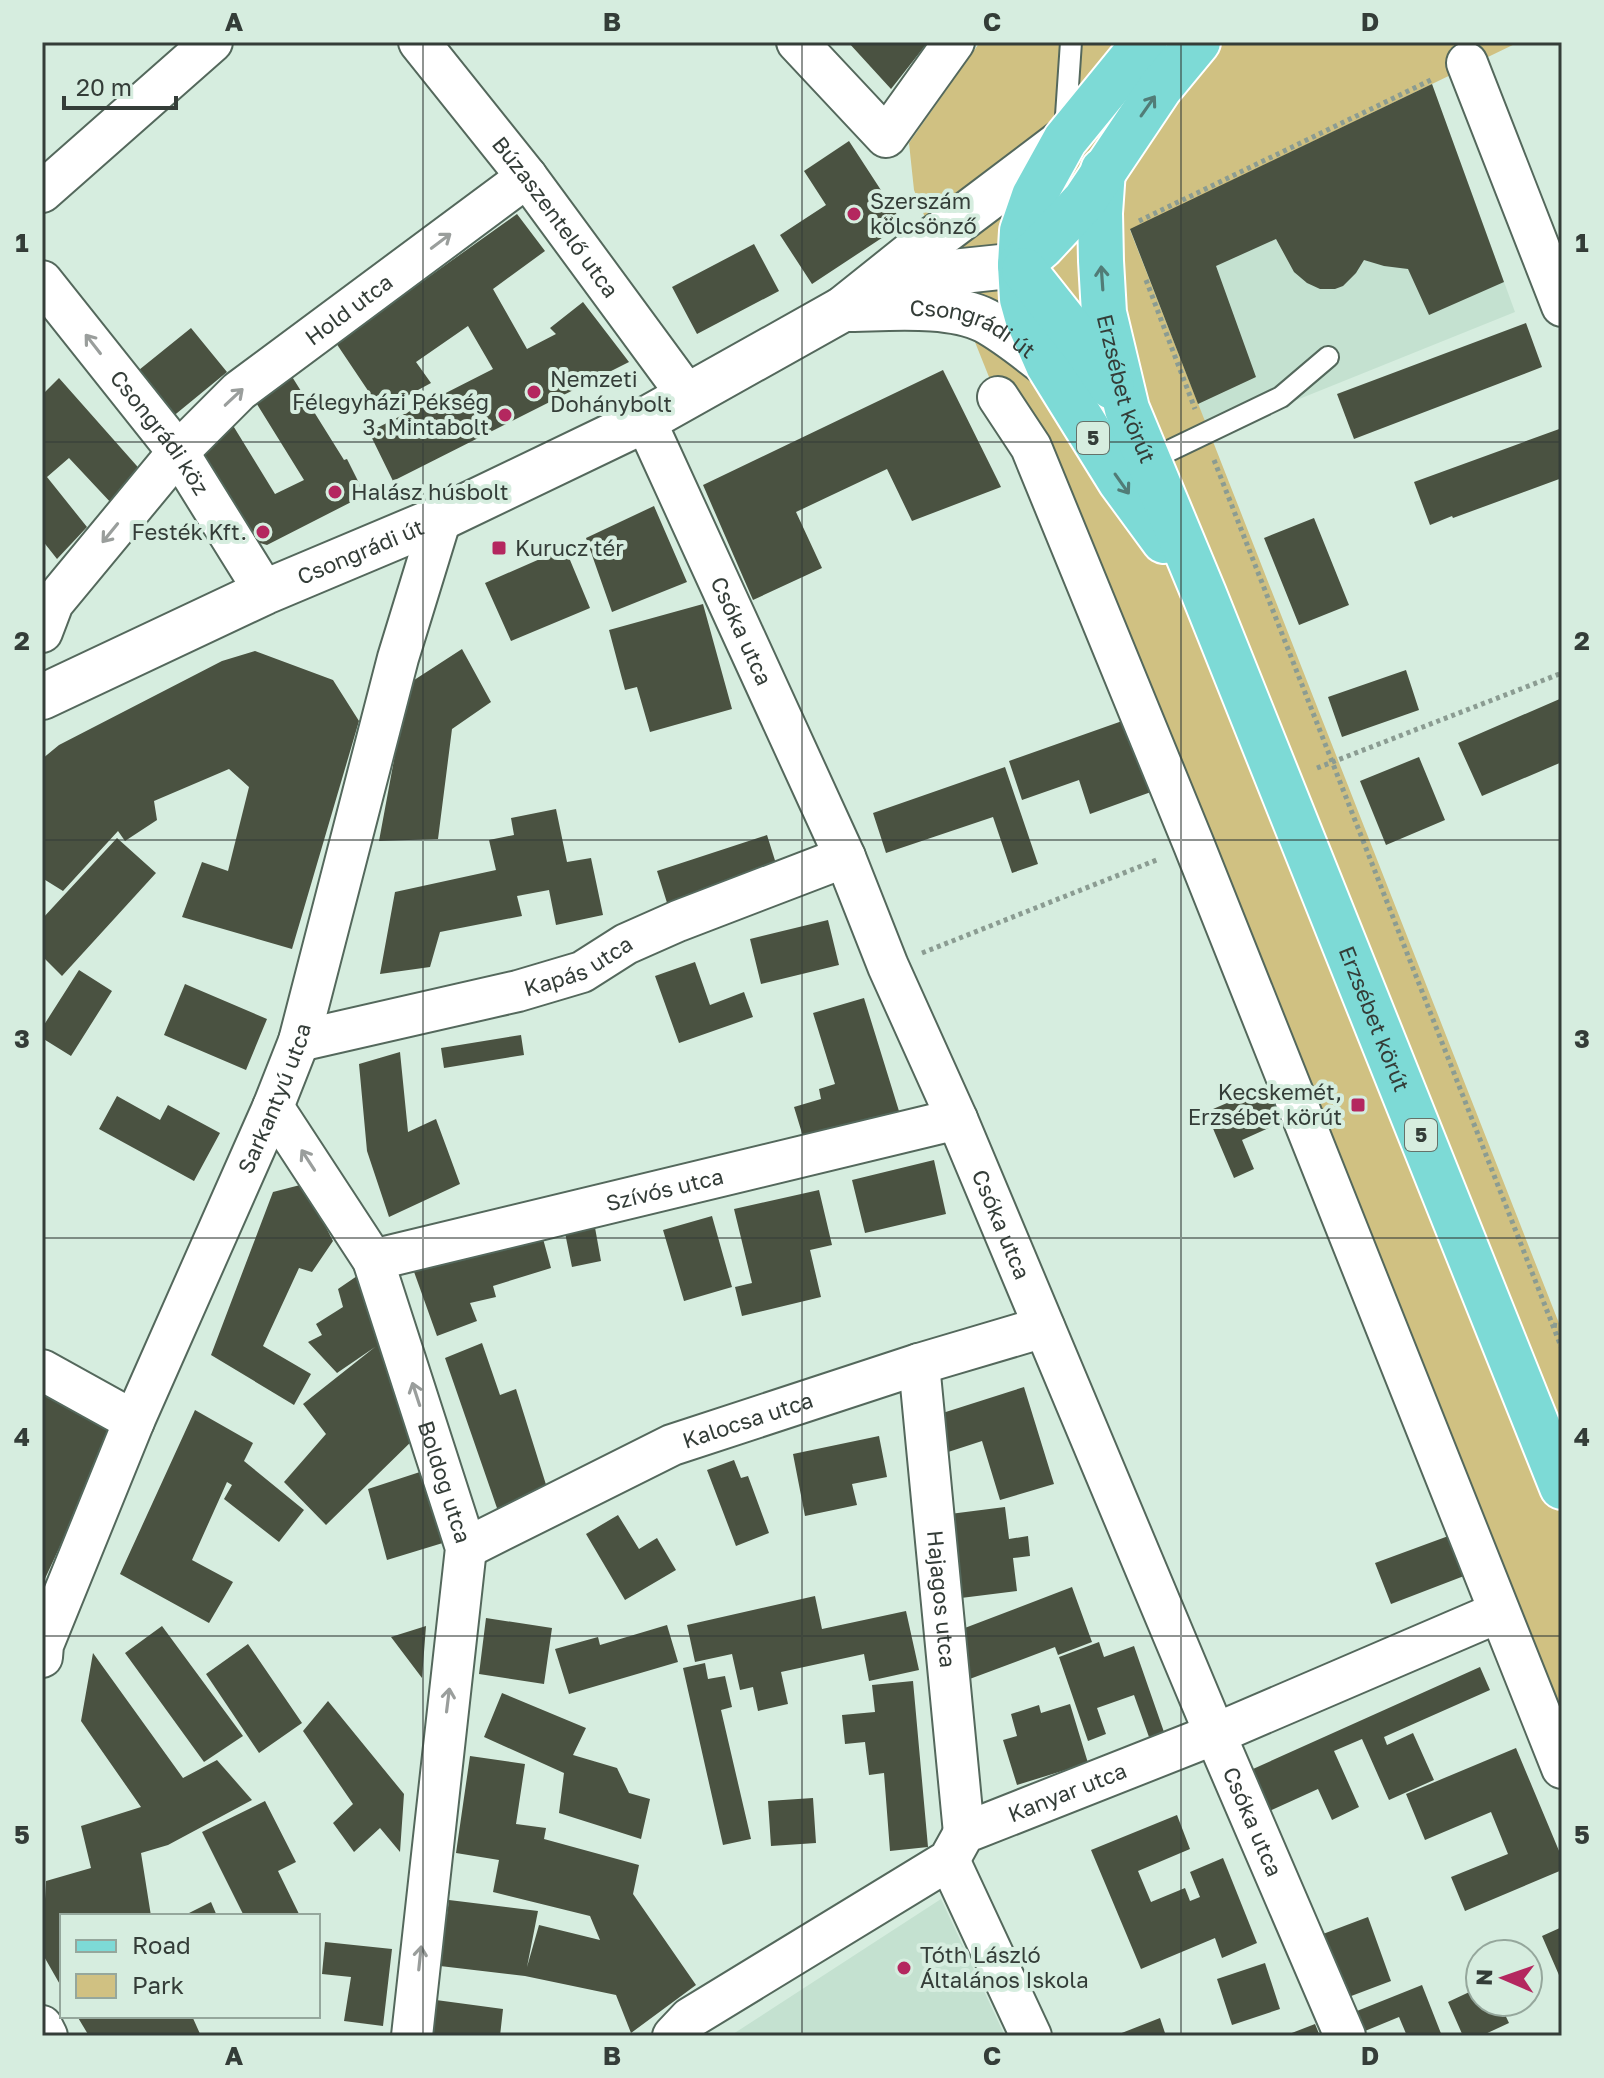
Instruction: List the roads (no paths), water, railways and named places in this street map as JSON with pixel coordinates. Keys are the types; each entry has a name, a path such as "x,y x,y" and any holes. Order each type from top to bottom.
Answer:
{"main road":[{"name":"5","path":"1020,265 1022,231 1034,196 1065,140 1145,42"},
{"path":"1127,409 1085,347 1020,265 1085,200 1160,88 1198,42"},
{"name":"Erzsébet körút","path":"1103,170 1100,225 1104,313 1127,409 1562,1487"},
{"name":"Erzsébet körút","path":"1020,265 1022,299 1027,317 1048,365 1120,481 1204,594"}],"street":[{"path":"42,192 212,42"},
{"name":"Búzaszentelő utca","path":"419,42 527,177 688,396"},
{"path":"797,42 886,137 954,42"},
{"path":"1467,63 1562,306"},
{"name":"Csongrádi út","path":"42,697 265,592 441,518 645,420 843,309 1065,140"},
{"name":"Hold utca","path":"42,632 53,603 178,452 239,391 527,177"},
{"name":"Csongrádi út","path":"843,309 953,272 1020,265"},
{"name":"Csongrádi köz","path":"42,281 178,452 265,592"},
{"name":"Csongrádi út","path":"843,309 938,309 972,316 985,320 1010,336 1048,365"},
{"path":"998,397 1031,447 1194,845 1562,1768"},
{"name":"Csóka utca","path":"645,420 845,857 888,966 957,1119 1345,2036"},
{"name":"Sarkantyú utca","path":"42,1657 43,1645 134,1421 273,1107 299,1041 398,658 441,518"},
{"name":"Kapás utca","path":"299,1041 518,991 582,972 639,938 845,857"},
{"name":"Boldog utca","path":"273,1107 373,1260 466,1548 412,2036"},
{"name":"Szívós utca","path":"373,1260 957,1119"},
{"name":"Kalocsa utca","path":"466,1548 672,1445 919,1364 1044,1327"},
{"name":"Hajagos utca","path":"919,1364 956,1847 1031,2036"},
{"path":"42,1370 134,1421"},
{"name":"Kanyar utca","path":"673,2036 690,2018 956,1847 1499,1612"},
{"path":"42,2026 47,2036"}],"lane":[{"path":"1065,140 1071,42"},
{"path":"1148,461 1281,397 1328,357"}],"place":[{"name":"Szerszám kölcsönző","path":"854,214"},
{"name":"Nemzeti Dohánybolt","path":"534,392"},
{"name":"Félegyházi Pékség 3. Mintabolt","path":"505,415"},
{"name":"Halász húsbolt","path":"335,492"},
{"name":"Festék Kft.","path":"263,532"},
{"name":"Kurucz tér","path":"499,548"},
{"name":"Kecskemét, Erzsébet körút","path":"1358,1105"},
{"name":"Tóth László Általános Iskola","path":"904,1968"}]}
